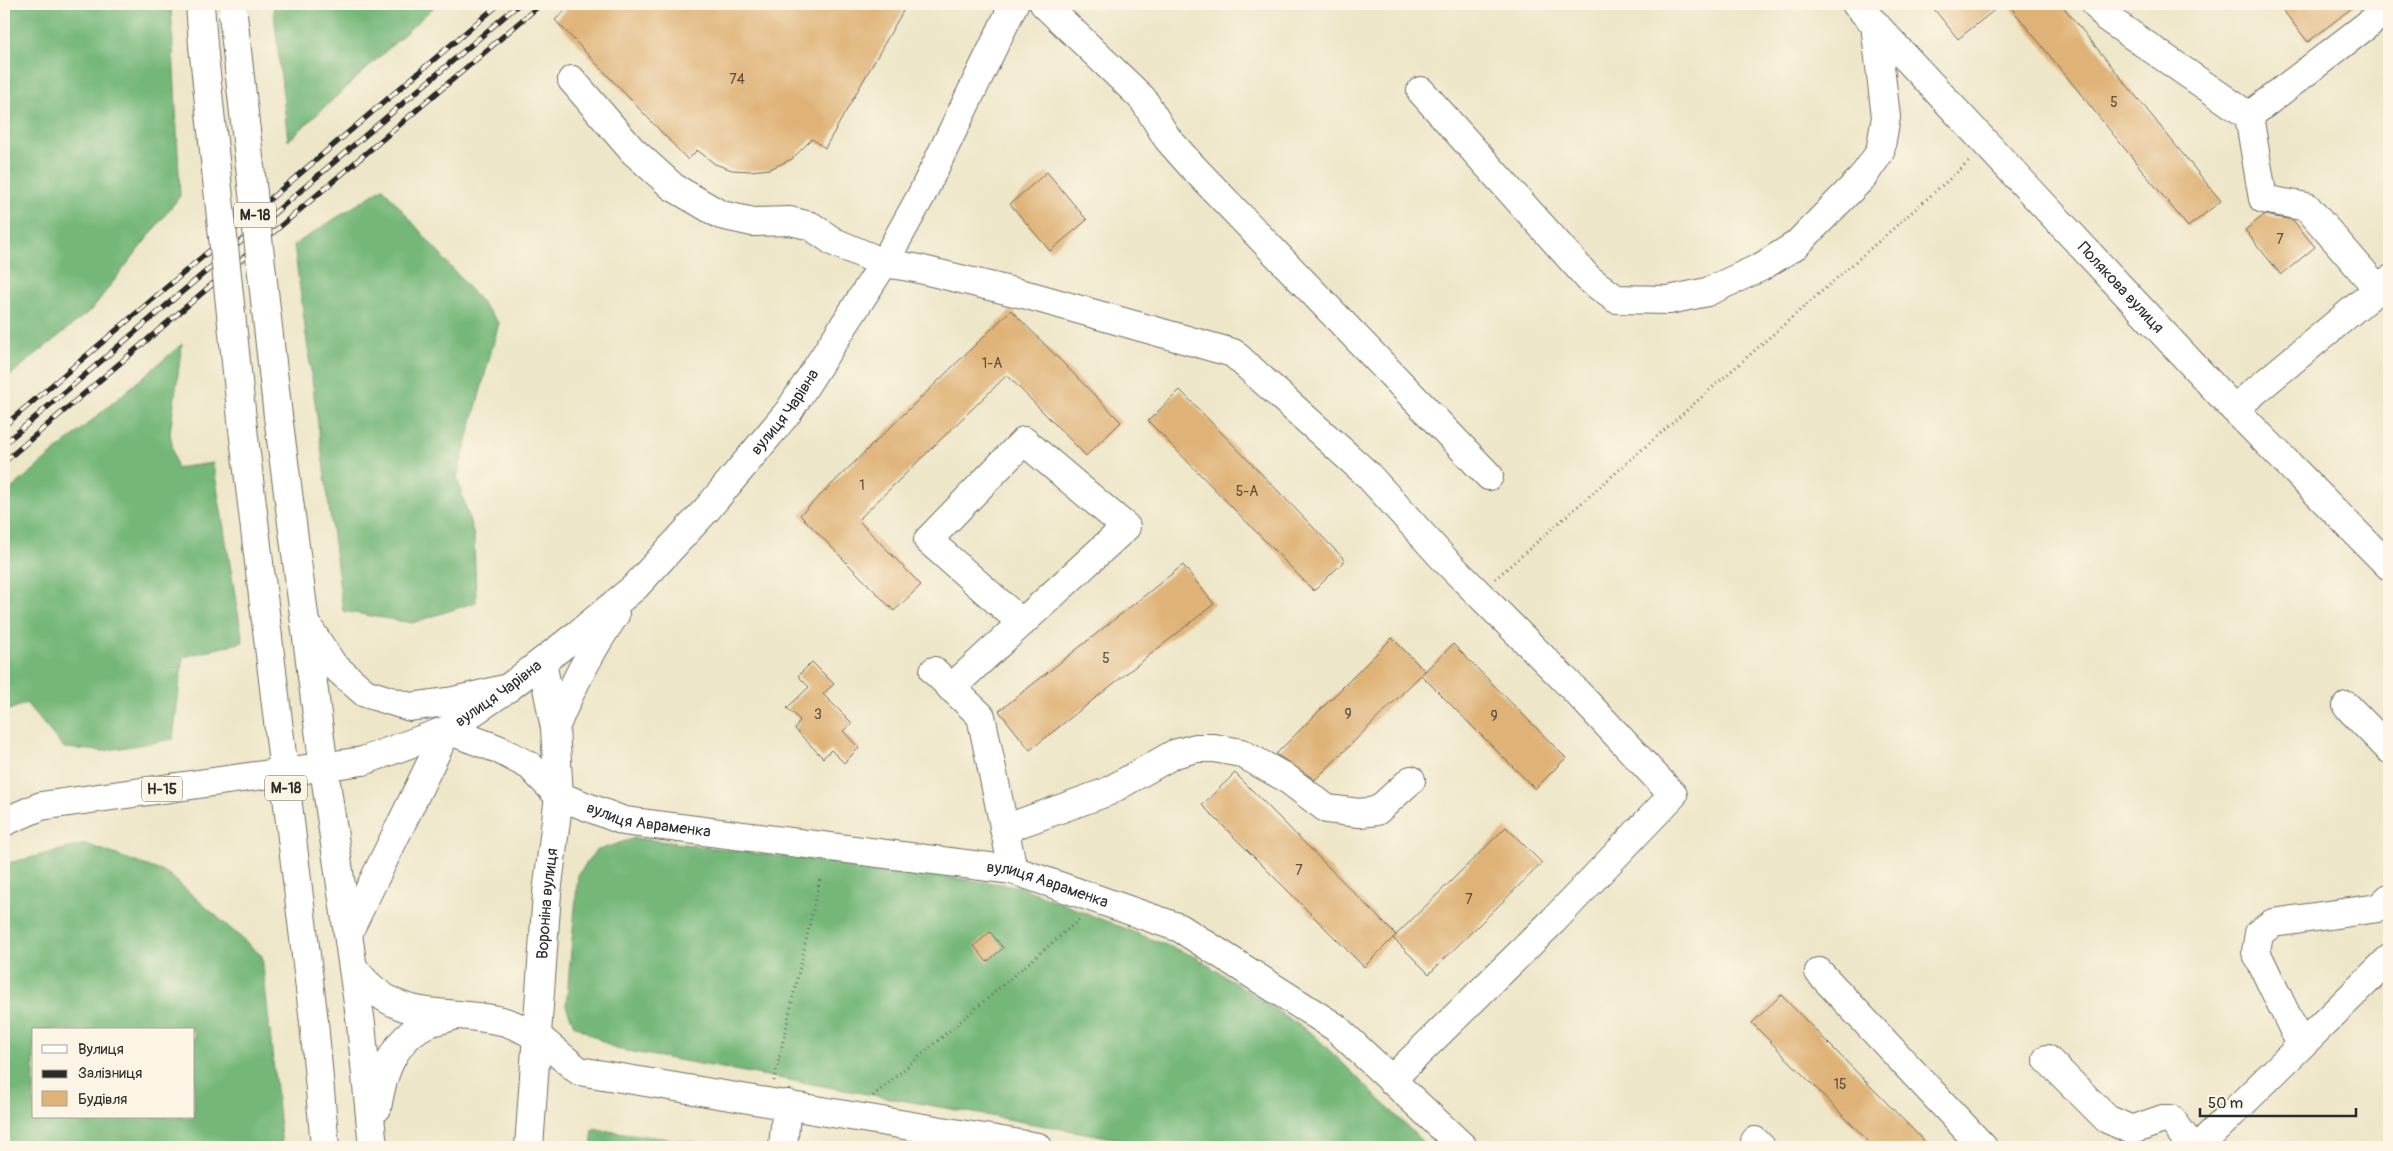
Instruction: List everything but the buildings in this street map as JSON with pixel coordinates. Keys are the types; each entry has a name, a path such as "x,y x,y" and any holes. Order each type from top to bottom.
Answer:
{"main road":[{"name":"М-18","path":"200,4 243,429 314,1022 325,1147"},
{"name":"вулиця Чарівна","path":"324,768 363,761 447,730 508,688 635,587 708,508 789,412 884,263 921,196 1014,4"},
{"path":"1044,4 1143,99 1167,138 1189,163 1489,476"},
{"name":"Полякова вулиця","path":"1856,4 2234,409 2389,566"},
{"path":"2249,116 2389,8"},
{"name":"М-18","path":"232,9 278,416 324,768 353,967 373,1142"},
{"path":"2109,9 2249,116 2264,199 2307,207 2384,285 2234,409"},
{"path":"1421,91 1589,279 1616,299 1669,300 1707,292 1761,267 1796,245 1862,178 1880,152 1886,117 1875,24"},
{"path":"572,80 632,150 673,187 721,215 753,222 790,221 811,226 834,242 884,263 915,268 1031,296 1233,354 1367,474 1445,560 1572,686 1672,795 1553,921 1391,1080"},
{"path":"1013,870 981,716 943,680 1022,623 1126,527 1024,441 928,540 1022,623"},
{"path":"555,728 568,696 591,651 635,587"},
{"path":"306,624 333,664 365,693 374,696 410,707 453,701 508,688"},
{"name":"Вороніна вулиця","path":"529,1147 547,893 559,796 555,728 542,662"},
{"path":"2347,706 2389,749"},
{"path":"348,933 447,730 498,749 530,766 559,796"},
{"path":"1004,829 1107,792 1174,754 1196,748 1214,748 1241,753 1286,778 1327,808 1359,813 1377,811 1411,780"},
{"name":"Н-15","path":"4,822 41,806 324,768"},
{"name":"вулиця Авраменка","path":"559,796 624,821 1013,870 1180,928 1335,1027 1463,1147"},
{"path":"2302,1045 2256,952 2259,933 2273,923 2378,908 2389,898"},
{"path":"2198,1147 2389,959"},
{"path":"353,967 366,984 383,999 408,1009 504,1022 537,1036 579,1070 1038,1147"},
{"path":"1819,972 1983,1147"},
{"path":"373,1142 381,1083 394,1052 421,1026 456,1014"},
{"path":"2047,1059 2108,1119 2132,1130 2164,1119 2171,1119 2192,1147"},
{"path":"778,1103 783,1147"}],"path":[{"path":"1479,594 1988,145"},
{"path":"778,1103 820,879"},
{"path":"850,1115 1080,919"}],"green space":[{"path":"4,4 171,4 180,196 92,309 4,380"},
{"path":"273,4 437,4 288,141"},
{"path":"383,188 499,323 457,477 474,536 476,602 412,623 343,611 294,245"},
{"path":"182,344 170,433 176,468 213,463 243,642 183,657 173,739 103,751 64,748 26,703 4,712 4,495"},
{"path":"635,838 1018,886 1196,957 1314,1035 1428,1147 1163,1147 616,1049 574,1025 566,1006 578,875 595,851"},
{"path":"86,844 167,873 262,956 282,1147 4,1147 4,864"},
{"path":"593,1129 730,1147 591,1147"}],"railway":[{"path":"4,426 499,4"},
{"path":"4,444 519,4"},
{"path":"4,462 541,4"}]}
